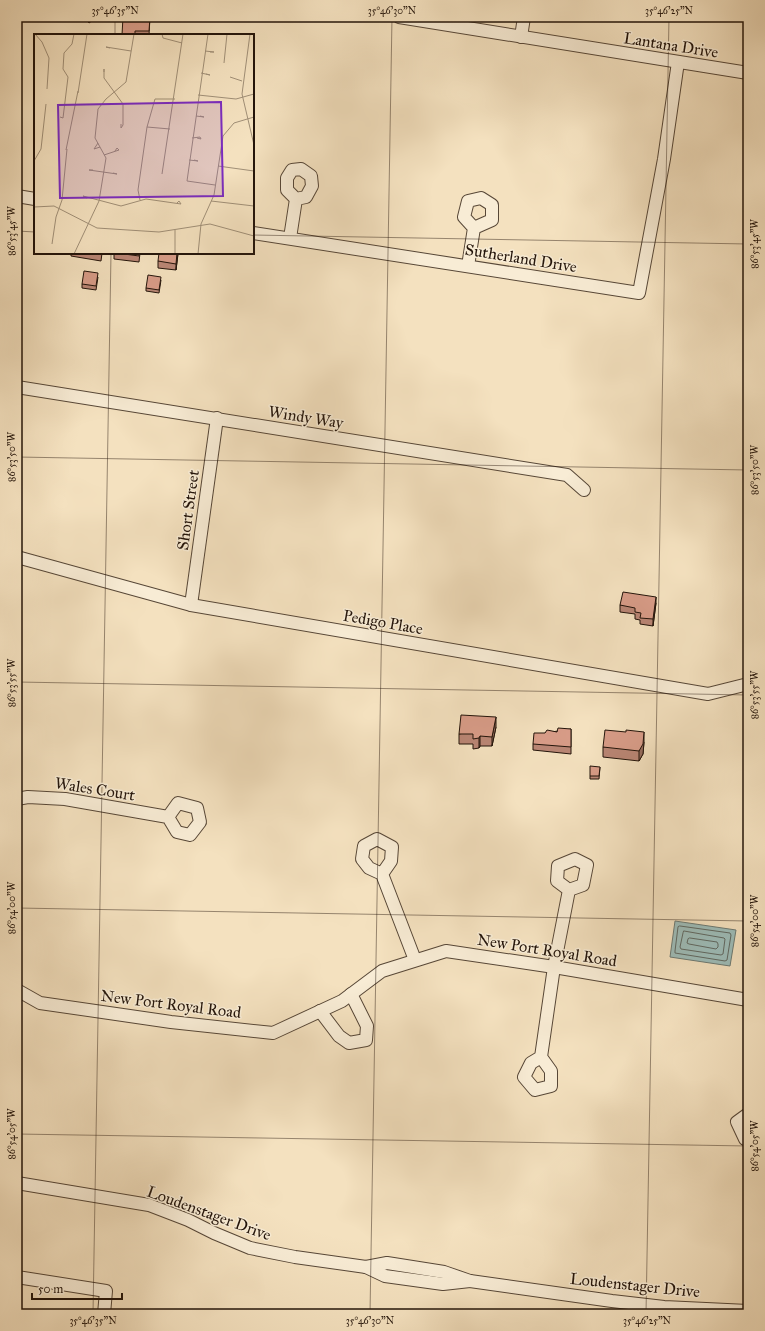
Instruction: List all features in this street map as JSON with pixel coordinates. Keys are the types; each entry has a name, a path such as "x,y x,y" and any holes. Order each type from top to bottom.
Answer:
{"street":[{"name":"Lantana Drive","path":"399,17 748,73"},
{"path":"521,37 524,17"},
{"name":"Sutherland Drive","path":"254,233 639,293 666,148 678,62"},
{"path":"17,196 34,199"},
{"path":"290,238 296,199"},
{"path":"468,266 474,228"},
{"name":"Windy Way","path":"17,387 567,475 584,490"},
{"name":"Short Street","path":"191,605 217,418"},
{"name":"Pedigo Place","path":"17,557 191,605 708,694 748,684"},
{"name":"Wales Court","path":"17,800 28,797 64,799 168,817"},
{"path":"382,874 415,960"},
{"path":"541,1057 554,967 569,890"},
{"name":"New Port Royal Road","path":"17,990 40,1002 171,1022 273,1033 342,1001 382,972 446,951 554,967 748,1000"},
{"path":"320,1011 339,1036 350,1043 366,1040 366,1026 351,994"},
{"path":"748,1114 736,1122 745,1139 748,1139"},
{"name":"Loudenstager Drive","path":"17,1183 149,1205 188,1220 250,1248 295,1257 366,1267 387,1263 444,1272 470,1281 664,1307 748,1311"},
{"path":"17,1277 106,1291 104,1314"}],"water":[{"path":"675,921 736,930 730,966 670,957"}],"building":[{"path":"123,17 150,17 149,31 135,31 135,34 122,34"},
{"path":"124,254 139,254 139,256"},
{"path":"159,254 177,254 176,264 158,261"},
{"path":"84,271 98,273 96,286 82,284"},
{"path":"148,275 161,277 159,290 146,288"},
{"path":"623,592 656,597 653,619 640,618 641,613 635,612 635,608 620,605"},
{"path":"461,715 496,717 492,737 480,736 479,738 473,739 473,734 459,734"},
{"path":"558,728 571,729 571,747 533,744 534,733 545,733 547,730 557,732"},
{"path":"605,730 644,732 643,744 639,751 603,747"},
{"path":"590,766 600,767 599,776 590,776"}]}
